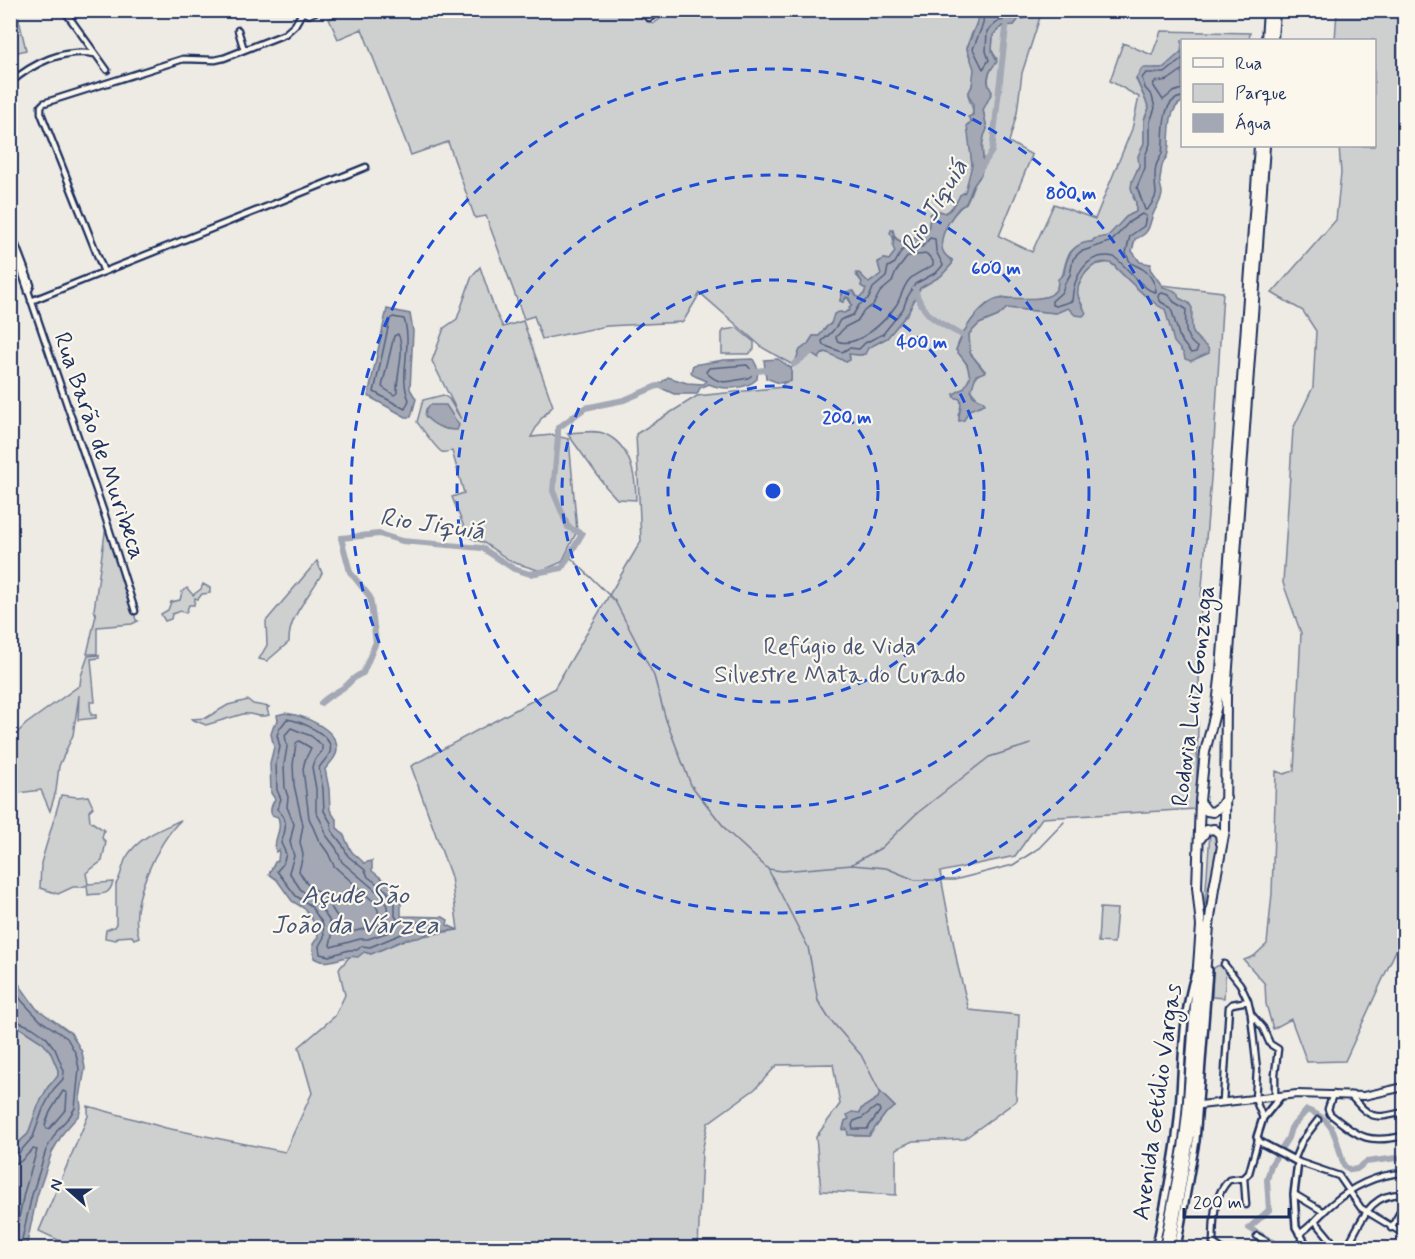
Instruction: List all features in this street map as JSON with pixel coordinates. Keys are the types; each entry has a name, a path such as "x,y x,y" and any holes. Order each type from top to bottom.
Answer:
{"highway":[{"path":"1266,39 1268,10"},
{"path":"1273,39 1275,10"},
{"name":"Rodovia Luiz Gonzaga","path":"1158,1247 1181,1159 1188,1113 1201,926 1197,887 1200,801 1205,752 1217,705 1221,670 1259,147"},
{"name":"Rodovia Luiz Gonzaga","path":"1170,1248 1194,1112 1209,926 1222,847 1226,797 1226,695 1265,147"},
{"path":"1200,801 1207,811 1213,812 1221,806 1226,797"},
{"path":"1198,843 1203,833 1214,829 1220,834 1222,847"}],"main road":[{"path":"299,12 312,14 318,10"},
{"path":"1200,1105 1313,1093 1364,1096 1404,1088"}],"street":[{"path":"64,10 107,70"},
{"path":"335,10 367,13"},
{"path":"638,10 649,18 655,10"},
{"path":"104,272 41,113 41,106 46,101 183,59 215,60 244,50 285,34 295,25 299,12"},
{"path":"238,30 244,50"},
{"path":"10,83 27,69 45,60 65,54 95,54"},
{"path":"31,301 366,167"},
{"name":"Rua Barão de Muribeca","path":"10,230 31,285 28,292"},
{"name":"Rua Barão de Muribeca","path":"10,238 135,611"},
{"name":"Avenida Getúlio Vargas","path":"1177,1248 1193,1168 1200,1105 1209,979 1209,926"},
{"name":"Avenida Getúlio Vargas","path":"1158,1247 1172,1164 1189,995 1199,960"},
{"path":"1224,964 1237,980 1248,1001 1257,1070 1255,1099 1263,1118"},
{"path":"1223,1102 1229,1005 1248,1001"},
{"path":"1246,1205 1244,1178 1251,1167 1263,1118 1278,1096 1275,1074 1278,1050 1270,1044 1263,1028 1251,1014"},
{"path":"1176,1059 1183,1060"},
{"path":"1174,1070 1182,1071"},
{"path":"1333,1094 1328,1109 1330,1114 1359,1134 1371,1140 1404,1136"},
{"path":"1350,1095 1375,1117 1404,1112"},
{"path":"1360,1106 1364,1096"},
{"path":"1308,1248 1296,1227 1294,1194 1296,1161 1302,1141 1318,1120"},
{"path":"1258,1140 1296,1161 1337,1174 1365,1212 1404,1234"},
{"path":"1299,1234 1316,1222 1332,1203 1349,1192 1373,1179 1404,1173"},
{"path":"1220,1248 1213,1243 1216,1202 1229,1180 1244,1178"},
{"path":"1294,1194 1324,1212"},
{"path":"1346,1248 1365,1212 1385,1196 1404,1196 1399,1214 1391,1228"},
{"path":"1316,1222 1331,1240"},
{"path":"1257,1236 1266,1241 1265,1248"}],"green space":[{"path":"337,10 635,10 653,24 672,10 978,11 967,48 974,69 973,81 968,94 973,112 970,119 972,122 968,124 972,165 968,185 964,194 960,195 948,212 940,211 930,214 929,226 919,242 899,240 892,230 895,252 889,260 884,259 878,262 881,274 869,283 860,274 856,275 862,282 861,286 866,289 864,294 858,298 854,291 842,293 840,300 843,302 847,297 852,305 849,307 850,310 844,314 841,312 819,336 813,336 791,364 763,348 700,293 683,322 607,326 542,339 534,316 524,319 486,216 475,218 448,142 411,155 362,29 338,39 329,19 335,17"},
{"path":"10,11 17,11 26,50 11,54"},
{"name":"Refúgio de Vida Silvestre Mata do Curado","path":"1012,11 1042,11 1022,73 1017,113 1009,142 1032,155 999,236 1032,252 1054,204 1095,219 1132,129 1139,97 1110,81 1123,43 1152,55 1161,31 1250,33 1249,39 1181,39 1181,54 1163,68 1155,68 1136,79 1149,108 1144,120 1144,143 1139,156 1133,197 1136,202 1136,212 1125,218 1108,237 1072,250 1067,258 1061,282 1052,295 1020,300 1003,297 995,299 980,310 963,334 956,350 965,362 970,377 966,386 954,397 960,398 962,404 958,415 964,419 968,410 976,407 978,399 971,391 973,381 976,376 985,371 970,353 969,334 979,324 998,316 1007,308 1056,313 1066,308 1084,309 1077,294 1078,287 1085,273 1094,265 1110,262 1150,298 1161,285 1223,292 1201,599 1196,809 1042,818 1015,856 940,872 958,967 969,1010 1019,1015 1016,1101 964,1139 913,1141 896,1149 896,1195 821,1191 816,1137 840,1104 833,1064 777,1065 755,1089 708,1123 702,1152 698,1248 87,1248 71,1246 39,1231 88,1116 88,1106 166,1128 285,1152 312,1093 299,1047 335,1016 345,995 339,969 351,955 364,952 371,954 406,939 458,930 451,877 411,766 554,689 641,541 636,434 697,396 783,387 783,383 791,381 791,368 808,353 814,354 817,358 826,352 842,360 850,358 849,354 862,355 868,348 887,338 908,313 920,288 941,276 952,264 952,260 945,255 942,249 941,242 950,220 966,203 981,174 982,146 987,129 983,110 992,92 988,79 997,59 992,51 993,35 1002,26 1014,25 1024,15","holes":["881,1093 895,1107 886,1113 869,1136 854,1136 847,1129 843,1129 845,1121 860,1113 861,1109 878,1098"]},
{"path":"1337,11 1404,11 1404,933 1345,1061 1307,1062 1291,1019 1273,1029 1266,1004 1265,984 1244,960 1254,956 1267,944 1272,893 1276,771 1284,774 1294,771 1301,633 1283,583 1293,429 1313,387 1316,331 1303,311 1272,293 1336,220 1341,173 1339,147 1376,147 1376,39 1335,39"},
{"path":"480,267 503,327 523,321 553,406 541,419 531,437 552,435 569,439 577,531 562,562 541,571 512,562 484,543 468,537 452,497 464,493 452,451 440,451 417,422 423,400 443,395 449,399 461,419 432,361 444,328 457,319 472,276"},
{"path":"737,328 754,342 754,349 749,354 722,354 722,333 724,330"},
{"path":"592,431 614,439 626,453 630,462 635,481 636,500 617,499 567,433"},
{"path":"106,526 138,621 132,624 97,627 97,654 87,654 96,615 94,610"},
{"path":"317,561 322,573 292,623 289,642 267,661 259,659 267,645 266,621"},
{"path":"203,584 210,588 210,593 202,594 198,599 195,598 194,605 189,605 186,613 181,611 172,614 171,619 165,621 161,614 168,610 171,602 180,600 182,592 187,588 193,595 201,589"},
{"path":"99,655 99,658 91,659 95,702 90,702 91,715 96,715 96,718 78,720 79,695 73,735 59,766 56,791 50,811 41,790 11,792 11,739 26,724 80,685 88,656"},
{"path":"248,700 253,704 269,707 267,709 269,715 243,714 206,725 191,719 206,718 228,705"},
{"path":"61,795 88,796 93,807 89,811 90,821 104,830 102,838 106,842 102,861 86,873 88,884 113,882 107,892 88,895 87,885 73,887 58,894 40,888 41,863"},
{"path":"181,820 163,843 147,874 138,908 139,937 134,939 132,936 118,937 116,940 105,938 106,930 116,924 116,884 126,858 143,839"},
{"path":"1210,833 1217,836 1219,842 1205,939 1203,930"},
{"path":"1100,908 1117,909 1114,943 1098,942"},
{"path":"1224,965 1226,968 1224,998 1212,997 1213,969"},
{"path":"11,1022 42,1042 50,1051 58,1070 58,1076 48,1087 28,1134 17,1144 11,1158"}],"water":[{"name":"Rio Jiquiá","path":"978,11 1012,11 1027,18 1023,19 1021,16 1014,25 1002,26 993,35 992,51 997,62 988,76 988,84 992,92 983,110 987,129 982,147 983,168 966,203 950,220 943,235 942,249 952,260 952,264 941,276 920,288 908,313 887,338 868,348 865,354 849,354 850,360 846,362 826,352 822,353 819,359 812,353 808,353 794,365 800,350 813,336 819,336 831,324 834,314 850,310 849,307 852,305 849,298 846,297 843,302 840,301 843,292 853,291 858,298 864,294 866,289 861,286 862,282 856,273 859,273 869,283 881,274 878,263 884,259 889,260 895,252 891,230 895,238 902,243 910,242 916,237 919,242 929,226 930,214 937,210 948,212 960,195 965,192 972,165 967,125 972,122 968,117 973,115 973,104 968,94 972,86 974,69 967,48 977,23"},
{"path":"1181,52 1181,103 1173,111 1171,117 1168,153 1160,179 1161,198 1149,227 1145,234 1135,239 1132,251 1140,262 1151,264 1150,269 1163,287 1175,291 1179,298 1189,303 1192,308 1192,331 1208,348 1209,353 1191,361 1185,359 1184,354 1174,342 1165,309 1147,297 1114,265 1107,262 1101,263 1088,270 1080,282 1078,295 1086,313 1083,316 1075,315 1068,308 1056,313 1007,308 998,316 979,324 969,334 970,353 985,372 976,375 971,391 973,396 985,404 969,410 964,420 959,421 961,402 960,399 954,397 954,394 964,388 970,377 967,364 956,350 975,316 992,301 1010,298 1042,298 1051,295 1056,289 1058,279 1064,274 1069,256 1075,248 1092,242 1094,239 1108,236 1126,217 1136,212 1136,202 1131,188 1139,166 1138,156 1144,143 1144,120 1149,108 1136,78 1142,68 1163,68"},
{"path":"387,309 410,314 413,331 410,389 416,399 411,417 406,417 368,396"},
{"path":"753,359 758,369 757,379 740,387 727,388 709,384 700,388 697,394 674,394 657,386 668,377 687,383 703,384 707,381 691,372 693,365 724,360"},
{"path":"778,359 791,368 791,381 779,383 766,378 764,360"},
{"path":"430,405 446,405 459,425 457,430 435,425 428,419 425,416 426,409"},
{"name":"Açude São João da Várzea","path":"285,713 317,724 331,735 335,742 336,755 325,769 330,810 337,821 337,828 343,833 353,853 364,863 372,861 372,871 393,887 395,894 401,900 401,916 443,917 448,920 447,925 458,930 432,932 418,938 406,939 371,954 364,952 358,957 352,956 325,962 314,958 313,944 318,937 317,927 305,909 292,901 277,880 269,874 275,862 278,861 279,850 276,852 275,847 279,827 278,817 272,815 271,811 275,799 271,793 270,763 274,747 271,734 278,721 277,715"},
{"path":"11,973 36,1008 71,1033 82,1052 85,1068 79,1115 63,1133 52,1152 37,1196 26,1248 11,1248 11,1158 17,1144 28,1134 38,1106 48,1087 58,1076 58,1070 50,1051 42,1042 11,1022"},
{"path":"880,1092 895,1107 886,1113 869,1136 848,1135 847,1129 843,1130 845,1121 849,1119 847,1115 852,1112 860,1113 861,1109 878,1098"}],"waterway":[{"name":"Rio Jiquiá","path":"978,173 992,151 1008,10"},
{"path":"915,289 927,313 962,335"},
{"name":"Rio Jiquiá","path":"794,364 815,349"},
{"name":"Rio Jiquiá","path":"750,372 772,369"},
{"name":"Rio Jiquiá","path":"558,435 558,428 585,408 624,400 657,386 663,386"},
{"name":"Rio Jiquiá","path":"321,703 363,673 376,642 370,597 350,572 341,538 379,534 402,541 482,548 514,569 530,574 562,568 582,534 568,527 553,491 558,438"},
{"path":"569,556 615,601 654,676 666,720 691,785 728,832 768,869 808,947 818,1001 828,1017 861,1055 880,1092"},
{"path":"852,864 881,848 916,814 989,757 1031,744"},
{"path":"768,869 782,871 852,865 886,868 915,880 954,880 1013,865 1039,848 1064,822"},
{"path":"1281,1248 1249,1228 1269,1210 1267,1180 1271,1165 1288,1138 1291,1128 1307,1110 1317,1114 1329,1125 1344,1166 1351,1170 1357,1169 1366,1162 1404,1157"}],"railway":[{"path":"10,1245 22,1248"}]}
